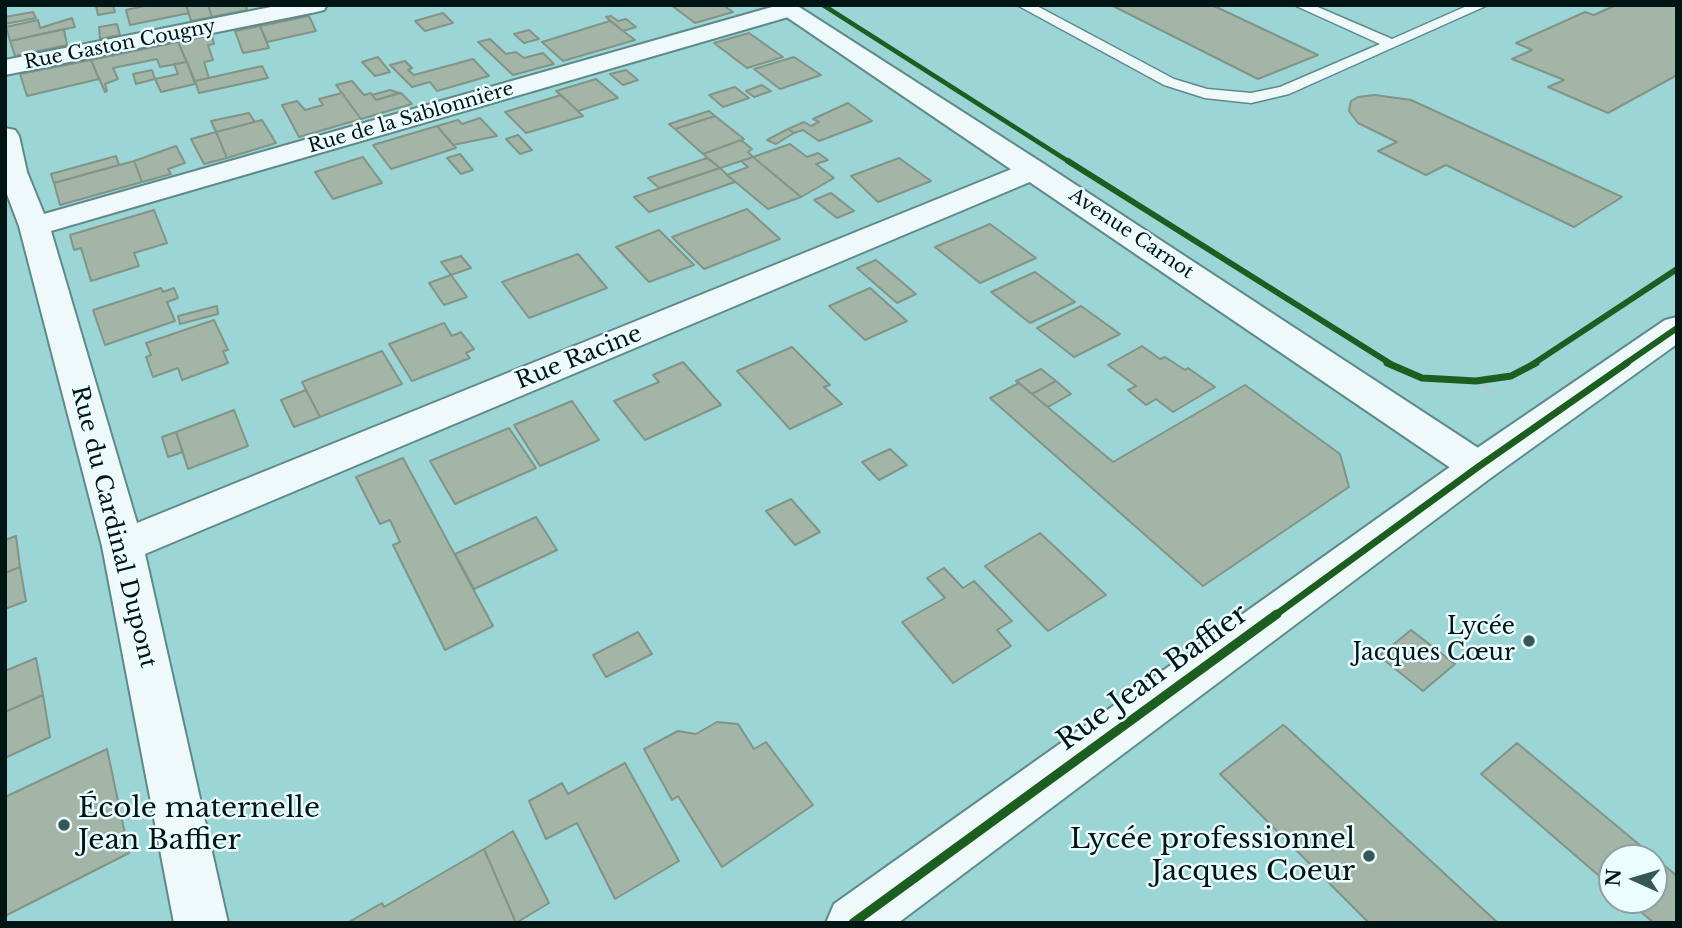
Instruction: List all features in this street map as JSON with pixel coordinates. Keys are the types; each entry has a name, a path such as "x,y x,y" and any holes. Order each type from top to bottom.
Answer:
{"street":[{"name":"Rue Gaston Cougny","path":"5,68 313,6"},
{"name":"Avenue Carnot","path":"784,7 1034,170 1478,467"},
{"name":"Rue de la Sablonnière","path":"34,226 784,7"},
{"name":"Rue du Cardinal Dupont","path":"8,161 34,226 122,546 201,923"},
{"name":"Rue Racine","path":"122,546 1034,170"},
{"name":"Rue Jean Baffier","path":"853,923 1478,467 1677,328"}],"lane":[{"path":"1024,5 1169,82 1205,93 1236,98 1251,98 1284,91 1481,5"},
{"path":"1301,5 1392,44"}],"path":[{"path":"1475,381 1497,393"}],"building":[{"path":"113,5 115,12 98,15 96,6"},
{"path":"149,5 186,5 189,13 130,25 126,10"},
{"path":"186,5 208,5 212,17 191,21"},
{"path":"208,5 246,5 247,10 212,17"},
{"path":"671,5 723,5 733,12 695,23"},
{"path":"1111,5 1212,5 1318,55 1258,79"},
{"path":"1616,5 1677,5 1677,75 1608,113 1548,87 1564,80 1512,59 1532,50 1516,43 1585,12 1594,15"},
{"path":"33,12 36,18 5,24 5,17"},
{"path":"443,13 453,23 425,31 415,21"},
{"path":"309,16 316,31 267,42 260,26"},
{"path":"611,16 618,21 626,19 636,27 623,31 606,17"},
{"path":"72,18 75,27 10,41 6,27 38,20 40,28"},
{"path":"610,21 635,40 563,61 542,42"},
{"path":"117,24 120,35 100,39 99,27"},
{"path":"260,26 269,48 243,53 235,31"},
{"path":"64,29 67,45 15,56 10,41"},
{"path":"529,30 539,39 524,43 514,34"},
{"path":"749,33 783,57 747,68 714,43"},
{"path":"212,35 214,44 208,45 213,60 204,62 209,78 195,81 178,42"},
{"path":"490,39 506,54 516,52 524,58 543,53 554,64 513,75 478,42"},
{"path":"178,42 187,62 160,67 157,59 113,68 118,79 105,84 105,92 91,60"},
{"path":"378,57 390,72 375,76 362,62"},
{"path":"794,57 821,75 780,89 754,69"},
{"path":"473,59 489,76 437,91 430,82 412,87 390,65 405,61 412,68 408,70 414,75"},
{"path":"91,60 99,79 27,96 20,74"},
{"path":"187,62 195,84 161,92 155,79 178,74 174,64"},
{"path":"262,66 268,78 199,93 195,81"},
{"path":"152,70 155,79 136,84 133,74"},
{"path":"626,70 638,80 623,85 610,74"},
{"path":"596,79 618,98 578,111 556,91"},
{"path":"352,81 364,95 371,93 376,100 401,93 412,104 361,119 336,85"},
{"path":"762,85 771,91 754,97 746,91"},
{"path":"735,87 749,98 723,107 709,95"},
{"path":"390,90 399,93 376,100 372,95"},
{"path":"342,93 361,119 299,137 282,105 297,101 305,110 323,105 319,99"},
{"path":"561,95 583,116 526,133 505,112"},
{"path":"1375,95 1411,100 1622,197 1574,227 1446,165 1426,175 1378,151 1397,142 1358,123 1349,111 1351,101 1358,97"},
{"path":"848,103 872,121 819,141 803,130 794,133 788,129 804,122 811,126 819,122 813,119"},
{"path":"709,111 715,116 675,129 669,124"},
{"path":"249,113 255,122 216,132 211,121"},
{"path":"715,116 744,139 703,154 675,129"},
{"path":"480,118 497,136 453,145 437,126 458,120 462,124"},
{"path":"262,120 276,143 227,158 216,132"},
{"path":"437,126 456,148 391,169 373,145"},
{"path":"788,129 794,133 776,144 767,140"},
{"path":"216,132 227,158 204,164 191,139"},
{"path":"518,135 532,150 520,154 506,139"},
{"path":"741,140 752,149 748,152 753,157 720,168 703,154"},
{"path":"790,144 807,157 818,153 828,160 816,164 834,178 801,197 753,157"},
{"path":"176,146 185,163 168,169 171,174 142,182 134,161"},
{"path":"460,154 473,170 461,174 447,158"},
{"path":"116,156 119,165 54,183 51,174"},
{"path":"363,157 382,183 333,199 315,172"},
{"path":"753,157 801,197 768,209 727,175 748,167 741,161"},
{"path":"707,158 720,168 659,188 648,178"},
{"path":"899,158 931,181 878,202 851,176"},
{"path":"134,161 142,182 60,205 54,183"},
{"path":"720,168 735,182 649,212 634,197"},
{"path":"831,193 854,211 837,218 814,200"},
{"path":"747,209 780,239 704,269 672,237"},
{"path":"154,210 167,243 134,253 139,266 91,281 81,248 74,250 70,235"},
{"path":"990,224 1036,258 980,283 935,247"},
{"path":"659,230 694,265 649,282 616,247"},
{"path":"578,254 607,288 529,318 502,282"},
{"path":"461,256 471,268 451,275 441,262"},
{"path":"876,260 916,294 897,303 857,268"},
{"path":"1035,272 1075,302 1030,323 991,292"},
{"path":"451,275 467,297 444,305 429,283"},
{"path":"161,288 163,292 174,288 178,298 167,302 175,321 105,345 93,310"},
{"path":"870,288 907,321 865,340 829,306"},
{"path":"217,306 218,314 180,324 178,316"},
{"path":"1081,306 1120,334 1074,357 1037,328"},
{"path":"214,320 228,350 223,351 228,363 182,380 178,368 153,377 146,357 151,355 146,343"},
{"path":"444,323 452,336 461,332 474,349 466,353 470,358 412,381 389,344"},
{"path":"1142,346 1160,359 1165,357 1185,370 1188,368 1215,387 1173,412 1156,399 1146,405 1128,390 1136,386 1108,365"},
{"path":"792,347 830,385 824,387 842,404 790,429 737,371"},
{"path":"382,351 402,384 320,417 302,382"},
{"path":"683,362 721,405 645,440 614,401 659,382 653,375"},
{"path":"1041,369 1056,381 1032,394 1016,381"},
{"path":"1056,381 1071,394 1048,407 1032,394"},
{"path":"1019,383 1113,462 1245,385 1340,454 1349,487 1203,586 990,398"},
{"path":"306,390 320,417 294,427 281,400"},
{"path":"572,401 599,440 540,466 514,425"},
{"path":"234,410 248,446 188,469 176,432"},
{"path":"509,428 536,468 455,504 430,461"},
{"path":"176,432 183,452 168,457 162,437"},
{"path":"890,449 907,465 879,480 862,462"},
{"path":"403,458 493,626 445,650 393,545 400,542 390,520 380,524 356,477"},
{"path":"791,499 820,532 795,545 766,511"},
{"path":"536,517 557,550 474,589 455,554"},
{"path":"1040,533 1106,595 1048,631 985,566"},
{"path":"16,536 20,567 5,573 5,540"},
{"path":"20,567 26,601 5,609 5,573"},
{"path":"944,568 963,588 974,581 1012,621 997,630 1011,646 953,683 902,622 945,598 927,578"},
{"path":"1411,630 1455,664 1423,691 1379,656"},
{"path":"638,632 652,654 606,677 593,655"},
{"path":"36,658 43,695 5,712 5,671"},
{"path":"43,695 50,737 5,758 5,712"},
{"path":"717,722 738,724 754,749 766,742 813,805 722,867 678,796 672,800 644,749 678,731 696,734"},
{"path":"1283,725 1498,923 1369,923 1220,774"},
{"path":"1517,743 1639,844 1598,844 1598,875 1481,774"},
{"name":"École maternelle Jean Baffier","path":"107,749 129,853 5,916 5,797"},
{"path":"625,763 679,861 615,899 577,823 546,839 529,801 562,783 568,794"},
{"path":"513,831 549,903 516,923 484,849"},
{"path":"484,849 516,923 347,923 382,903 384,907"},
{"path":"1668,869 1677,876 1677,923 1654,923 1643,914 1668,914"}],"cycle path":[{"path":"823,5 1379,359 1422,378 1476,381 1511,376 1531,366 1677,269"},
{"path":"853,923 1478,467 1677,328"}],"place":[{"name":"Lycée Jacques Cœur","path":"1529,641"},
{"name":"École maternelle Jean Baffier","path":"64,825"},
{"name":"Lycée professionnel Jacques Coeur","path":"1369,856"}]}
